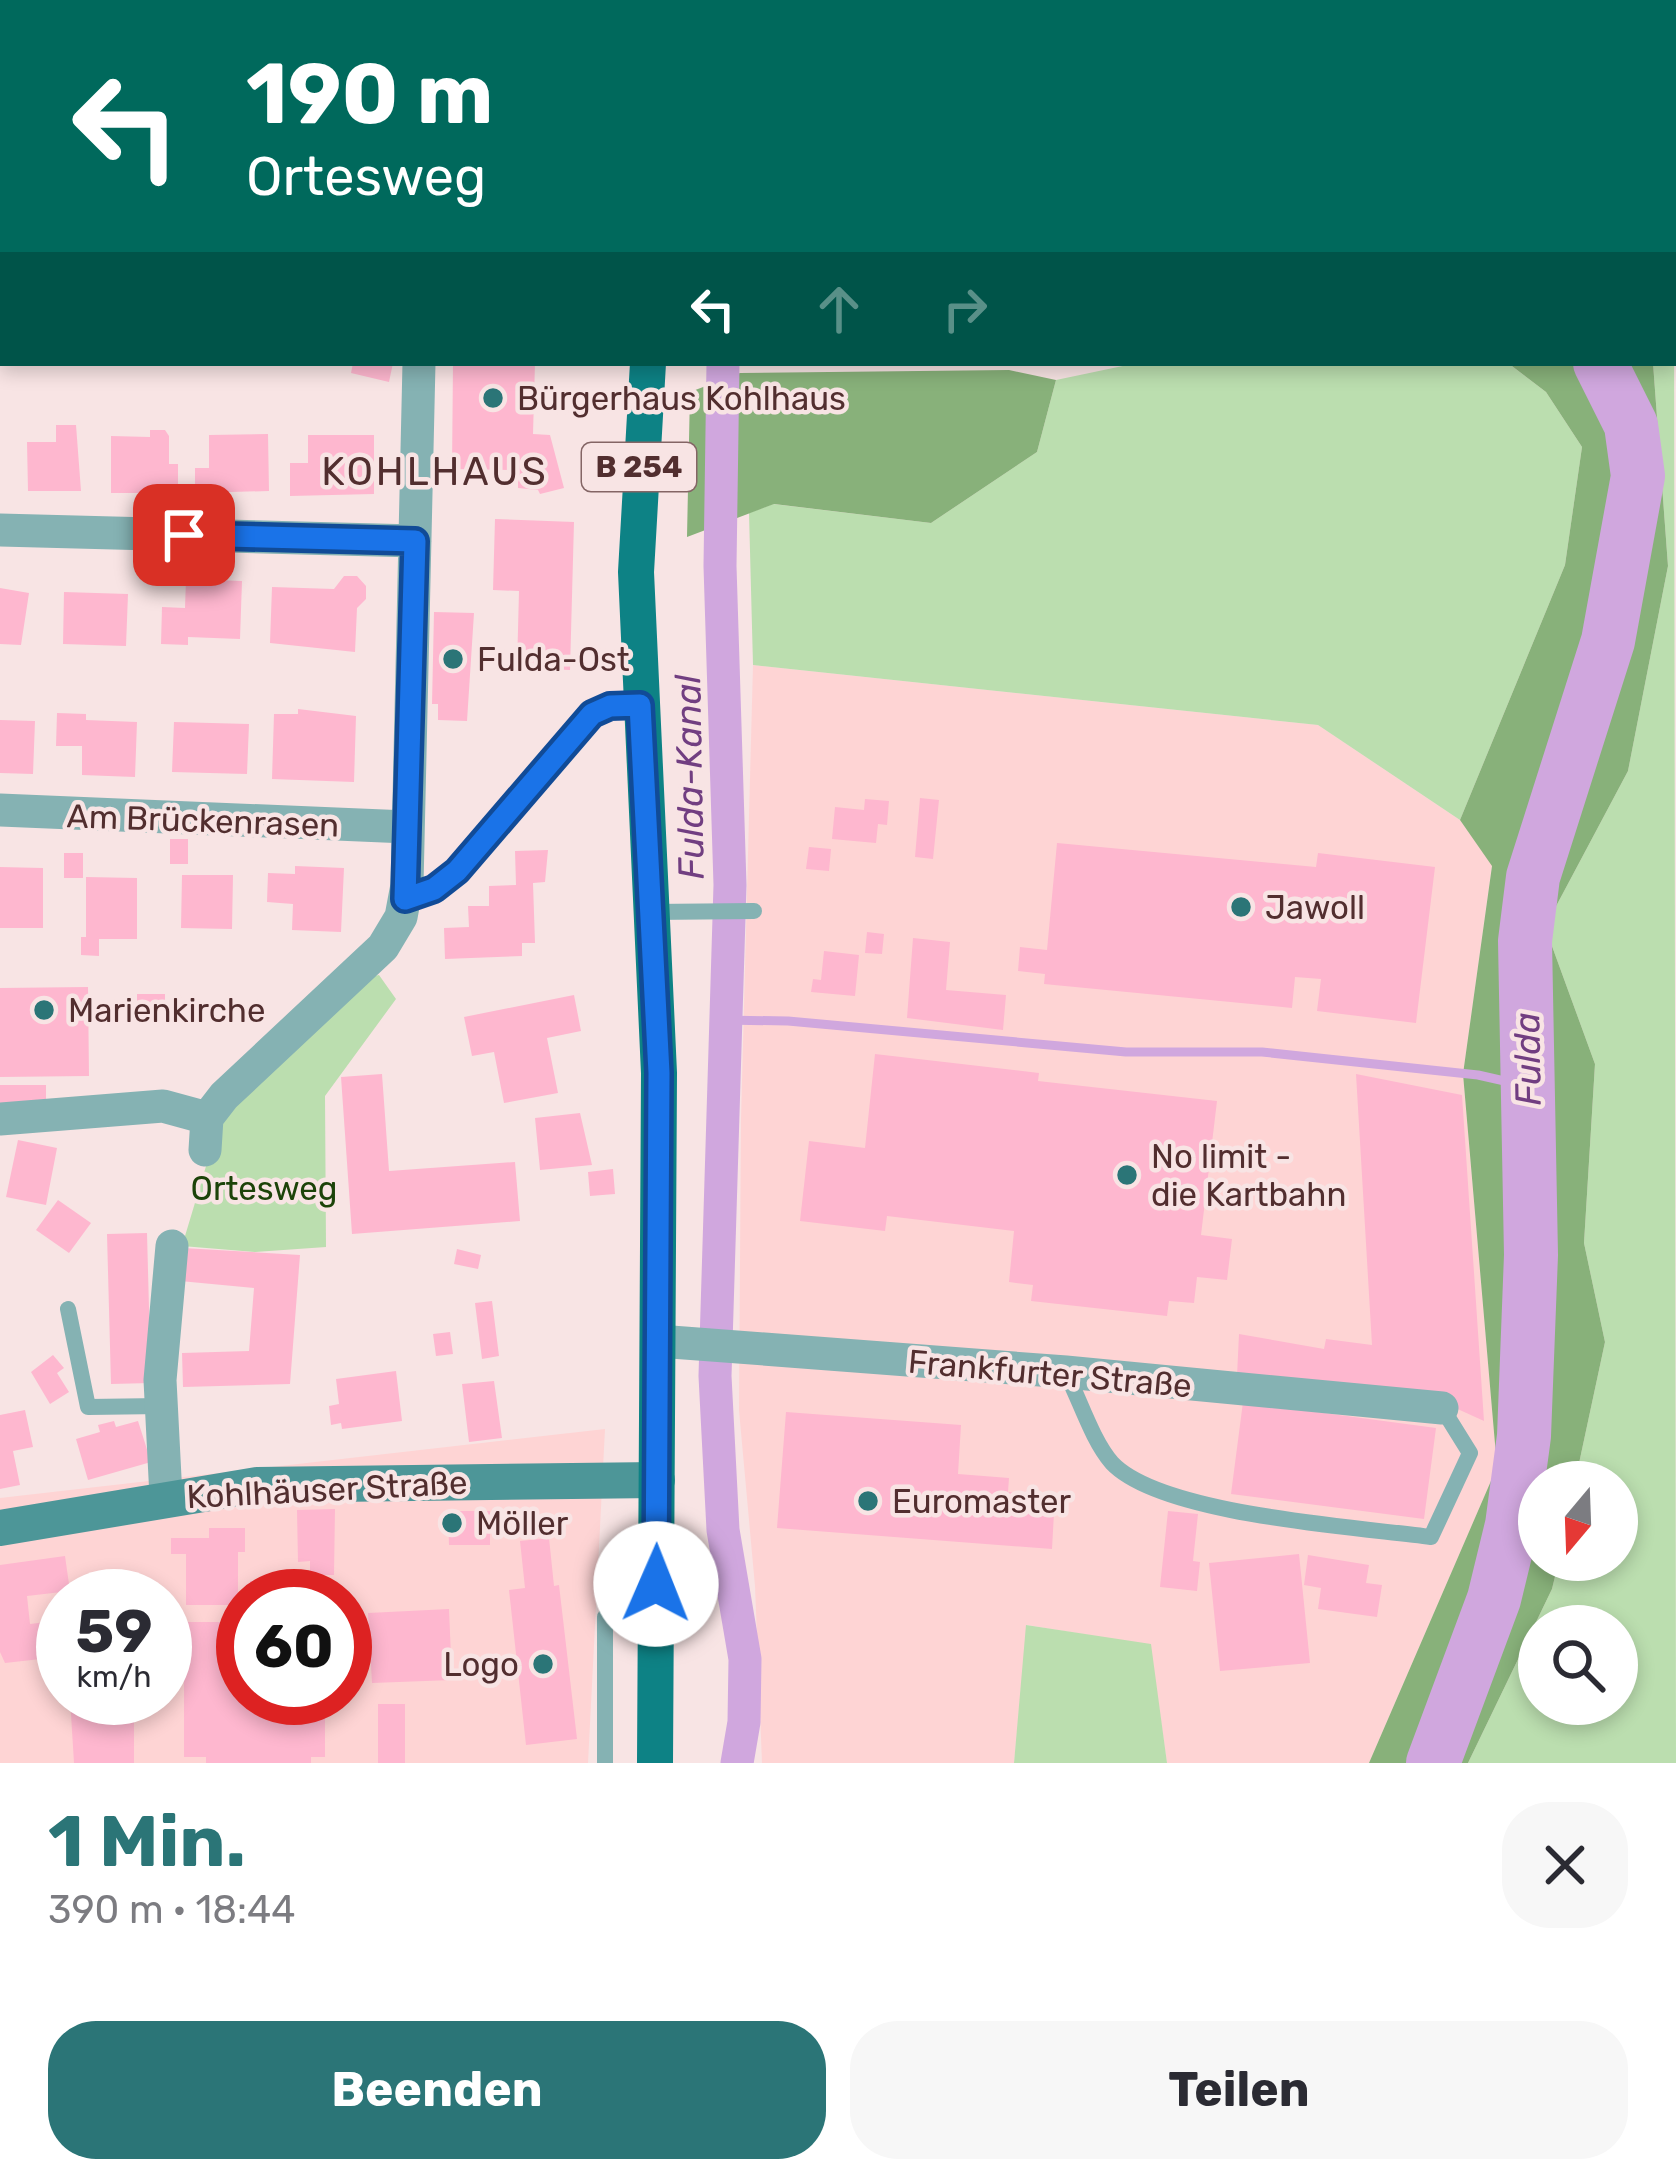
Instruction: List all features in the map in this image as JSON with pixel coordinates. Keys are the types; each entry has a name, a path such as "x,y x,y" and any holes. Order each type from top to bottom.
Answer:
{"main road":[{"name":"B 254","path":"648,366 636,572 659,1073 655,1763"},
{"name":"Kohlhäuser Straße","path":"0,1528 166,1497 308,1483 657,1480"}],"street":[{"path":"0,1119 163,1106 206,1134 243,1076 394,932 405,899 419,366"},
{"path":"0,530 415,541"},
{"name":"Am Brückenrasen","path":"0,810 407,827"},
{"path":"166,1497 161,1406 172,1246"},
{"name":"Frankfurter Straße","path":"658,1341 1066,1372 1442,1408"}],"lane":[{"path":"405,899 434,889 457,871 592,714 610,706 640,705"},
{"path":"652,912 754,911"},
{"path":"68,1309 88,1407 161,1406"},
{"path":"1066,1372 1109,1460 1130,1478 1219,1508 1431,1537 1470,1453 1442,1408"},
{"path":"605,1763 605,1617 656,1616"}],"shaded area":[{"path":"753,665 1318,725 1460,820 1492,865 1463,1074 1497,1467 1369,1763 1167,1763 1150,1645 1027,1625 1014,1763 762,1763 755,1586 739,1410"},
{"path":"605,1429 588,1763 0,1763 0,1498"}],"green space":[{"path":"1123,366 1512,366 1546,392 1582,447 1565,565 1460,820 1318,725 753,665 749,513 773,504 931,523 1037,452 1056,380"},
{"path":"1512,366 1653,366 1668,566 1628,771 1545,927 1595,1064 1584,1243 1605,1342 1580,1461 1518,1461 1518,1581 1554,1581 1544,1605 1518,1605 1518,1659 1468,1763 1369,1763 1497,1467 1463,1074 1492,866 1460,820 1565,565 1582,447 1546,392"},
{"path":"1653,366 1674,366 1676,1763 1468,1763 1518,1659 1518,1725 1638,1725 1638,1605 1544,1605 1554,1581 1638,1581 1638,1461 1580,1461 1605,1342 1584,1243 1595,1064 1545,927 1628,771 1668,566"},
{"path":"1009,370 1056,380 1037,452 931,523 774,504 687,537 690,392 740,373"},
{"name":"Ortesweg","path":"379,975 396,999 325,1096 326,1247 255,1252 182,1246 222,1113 348,982"},
{"path":"1026,1625 1151,1644 1167,1763 1014,1763"}],"building":[{"path":"352,366 392,366 389,382 351,373"},
{"name":"Bürgerhaus Kohlhaus","path":"453,366 535,366 533,434 550,435 564,488 540,494 518,488 518,470 452,469"},
{"path":"56,425 76,425 81,491 28,491 27,442 56,442"},
{"path":"150,430 165,430 169,436 169,464 178,464 178,493 111,493 111,436 150,437"},
{"path":"268,434 269,491 195,493 195,468 209,468 209,435"},
{"path":"308,435 374,435 374,494 290,496 290,463 308,463"},
{"path":"495,519 574,522 570,670 517,668 519,591 493,590"},
{"path":"344,576 357,576 366,586 366,599 357,608 355,652 270,643 272,587 334,589"},
{"path":"186,579 242,581 240,639 188,637 188,645 161,644 162,607 185,608"},
{"path":"0,588 29,593 21,645 0,644"},
{"path":"64,592 128,594 126,646 63,644"},
{"name":"Fulda-Ost","path":"434,612 474,613 467,721 438,720 438,704 432,704"},
{"path":"298,709 356,716 354,782 272,779 274,714 298,714"},
{"path":"57,713 86,714 86,720 137,722 135,777 82,775 82,746 56,746"},
{"path":"0,720 35,721 33,774 0,773"},
{"path":"174,722 249,724 247,774 172,772"},
{"path":"920,798 939,800 933,859 915,857"},
{"path":"865,799 889,801 887,825 878,824 876,843 832,839 835,807 864,810"},
{"path":"170,839 188,839 188,864 170,864"},
{"name":"Jawoll","path":"1057,843 1316,867 1318,853 1435,867 1416,1023 1317,1011 1321,979 1295,977 1292,1008 1044,984 1045,974 1018,971 1020,947 1047,950"},
{"path":"809,847 831,849 829,871 806,869"},
{"path":"548,850 545,882 533,883 535,943 522,943 522,956 445,959 444,928 469,927 468,906 489,906 489,886 516,885 515,851"},
{"path":"64,853 83,853 83,878 64,878"},
{"path":"295,866 344,868 341,932 292,930 293,904 267,902 268,873 295,874"},
{"path":"0,867 43,868 43,928 0,928"},
{"path":"182,875 233,875 232,929 181,928"},
{"path":"86,877 137,878 137,939 99,939 99,956 81,955 81,937 86,937"},
{"path":"867,932 884,934 882,954 865,953"},
{"path":"913,938 950,942 946,990 1006,995 1003,1030 907,1018"},
{"path":"824,951 859,955 855,996 811,992 813,979 821,980"},
{"name":"Marienkirche","path":"88,987 89,1076 0,1077 0,988"},
{"path":"137,994 165,994 165,1007 137,1007"},
{"path":"574,995 581,1031 547,1038 558,1093 504,1103 494,1052 472,1056 464,1017"},
{"path":"875,1054 1039,1073 1038,1081 1217,1101 1201,1235 1232,1239 1227,1280 1197,1277 1194,1303 1169,1301 1167,1316 1031,1301 1033,1285 1009,1282 1014,1231 887,1216 885,1231 800,1221 809,1141 865,1148"},
{"path":"382,1074 389,1171 515,1162 520,1221 352,1234 341,1077"},
{"path":"1356,1074 1462,1095 1484,1421 1451,1406 1449,1393 1237,1376 1239,1334 1324,1349 1326,1339 1372,1345"},
{"path":"0,1085 46,1085 46,1104 0,1104"},
{"path":"580,1113 592,1165 540,1170 535,1118"},
{"path":"18,1140 57,1148 46,1205 6,1197"},
{"path":"613,1169 615,1194 590,1196 588,1172"},
{"path":"58,1200 91,1223 69,1253 36,1230"},
{"path":"147,1233 151,1383 111,1384 107,1234"},
{"path":"183,1248 300,1255 290,1384 183,1387 182,1353 249,1351 254,1288 180,1281"},
{"path":"457,1249 481,1255 478,1269 454,1264"},
{"path":"492,1301 499,1356 482,1359 475,1303"},
{"path":"450,1332 453,1354 436,1356 433,1334"},
{"path":"53,1355 64,1368 57,1373 69,1392 50,1404 31,1372"},
{"path":"396,1371 402,1421 342,1429 341,1423 331,1425 329,1406 339,1404 336,1379"},
{"path":"494,1381 502,1438 469,1442 462,1384"},
{"path":"1243,1402 1436,1428 1424,1519 1231,1494"},
{"path":"25,1410 33,1447 13,1451 20,1485 0,1489 0,1415"},
{"name":"Euromaster","path":"786,1412 961,1425 958,1474 1009,1478 1008,1492 1055,1495 1052,1549 777,1528"},
{"path":"114,1421 116,1427 138,1421 151,1462 88,1480 76,1439 100,1432 98,1425"},
{"path":"335,1509 334,1569 310,1569 310,1561 298,1562 297,1510"},
{"path":"448,1511 490,1511 490,1545 449,1545"},
{"path":"1168,1511 1198,1514 1193,1561 1200,1562 1197,1591 1160,1587"},
{"path":"209,1528 245,1528 245,1552 238,1552 238,1569 216,1569 216,1605 192,1605 192,1569 186,1569 186,1554 171,1554 171,1538 209,1538"},
{"name":"Logo","path":"549,1538 577,1739 526,1745 509,1590 525,1588 520,1541"},
{"path":"1299,1554 1310,1663 1220,1671 1209,1563"},
{"path":"1308,1555 1369,1565 1366,1583 1382,1585 1377,1617 1318,1609 1321,1588 1304,1585"},
{"path":"65,1556 67,1569 36,1569 36,1595 27,1596 30,1624 36,1623 36,1659 5,1663 0,1652 0,1565"},
{"path":"449,1609 452,1680 372,1683 372,1613"},
{"path":"192,1622 216,1622 216,1725 325,1725 325,1757 311,1757 311,1763 206,1763 206,1757 184,1757 184,1725 192,1725"},
{"path":"378,1704 405,1704 405,1763 378,1763"},
{"path":"72,1725 134,1725 134,1763 74,1763"}],"waterway":[{"name":"Fulda-Kanal","path":"723,366 720,566 730,885 715,1376 723,1530 745,1659 744,1722 737,1763"},
{"name":"Fulda","path":"1433,1763 1494,1599 1512,1525 1524,1436 1531,1255 1525,941 1533,877 1608,641 1638,476 1631,425 1602,366"},
{"path":"723,1020 788,1021 1126,1052 1262,1052 1478,1075 1527,1086"}],"place":[{"name":"Bürgerhaus Kohlhaus","path":"493,398"},
{"name":"Fulda-Ost","path":"453,659"},
{"name":"Jawoll","path":"1241,907"},
{"name":"Marienkirche","path":"44,1010"},
{"name":"No limit - die Kartbahn","path":"1127,1175"},
{"name":"Euromaster","path":"868,1501"},
{"name":"Möller","path":"452,1523"},
{"name":"Logo","path":"543,1664"}],"district":[{"name":"KOHLHAUS","path":"435,471"}],"route":[{"path":"184,535 415,541 405,899 434,889 457,871 592,714 610,706 640,705 659,1073 656,1584"}]}
